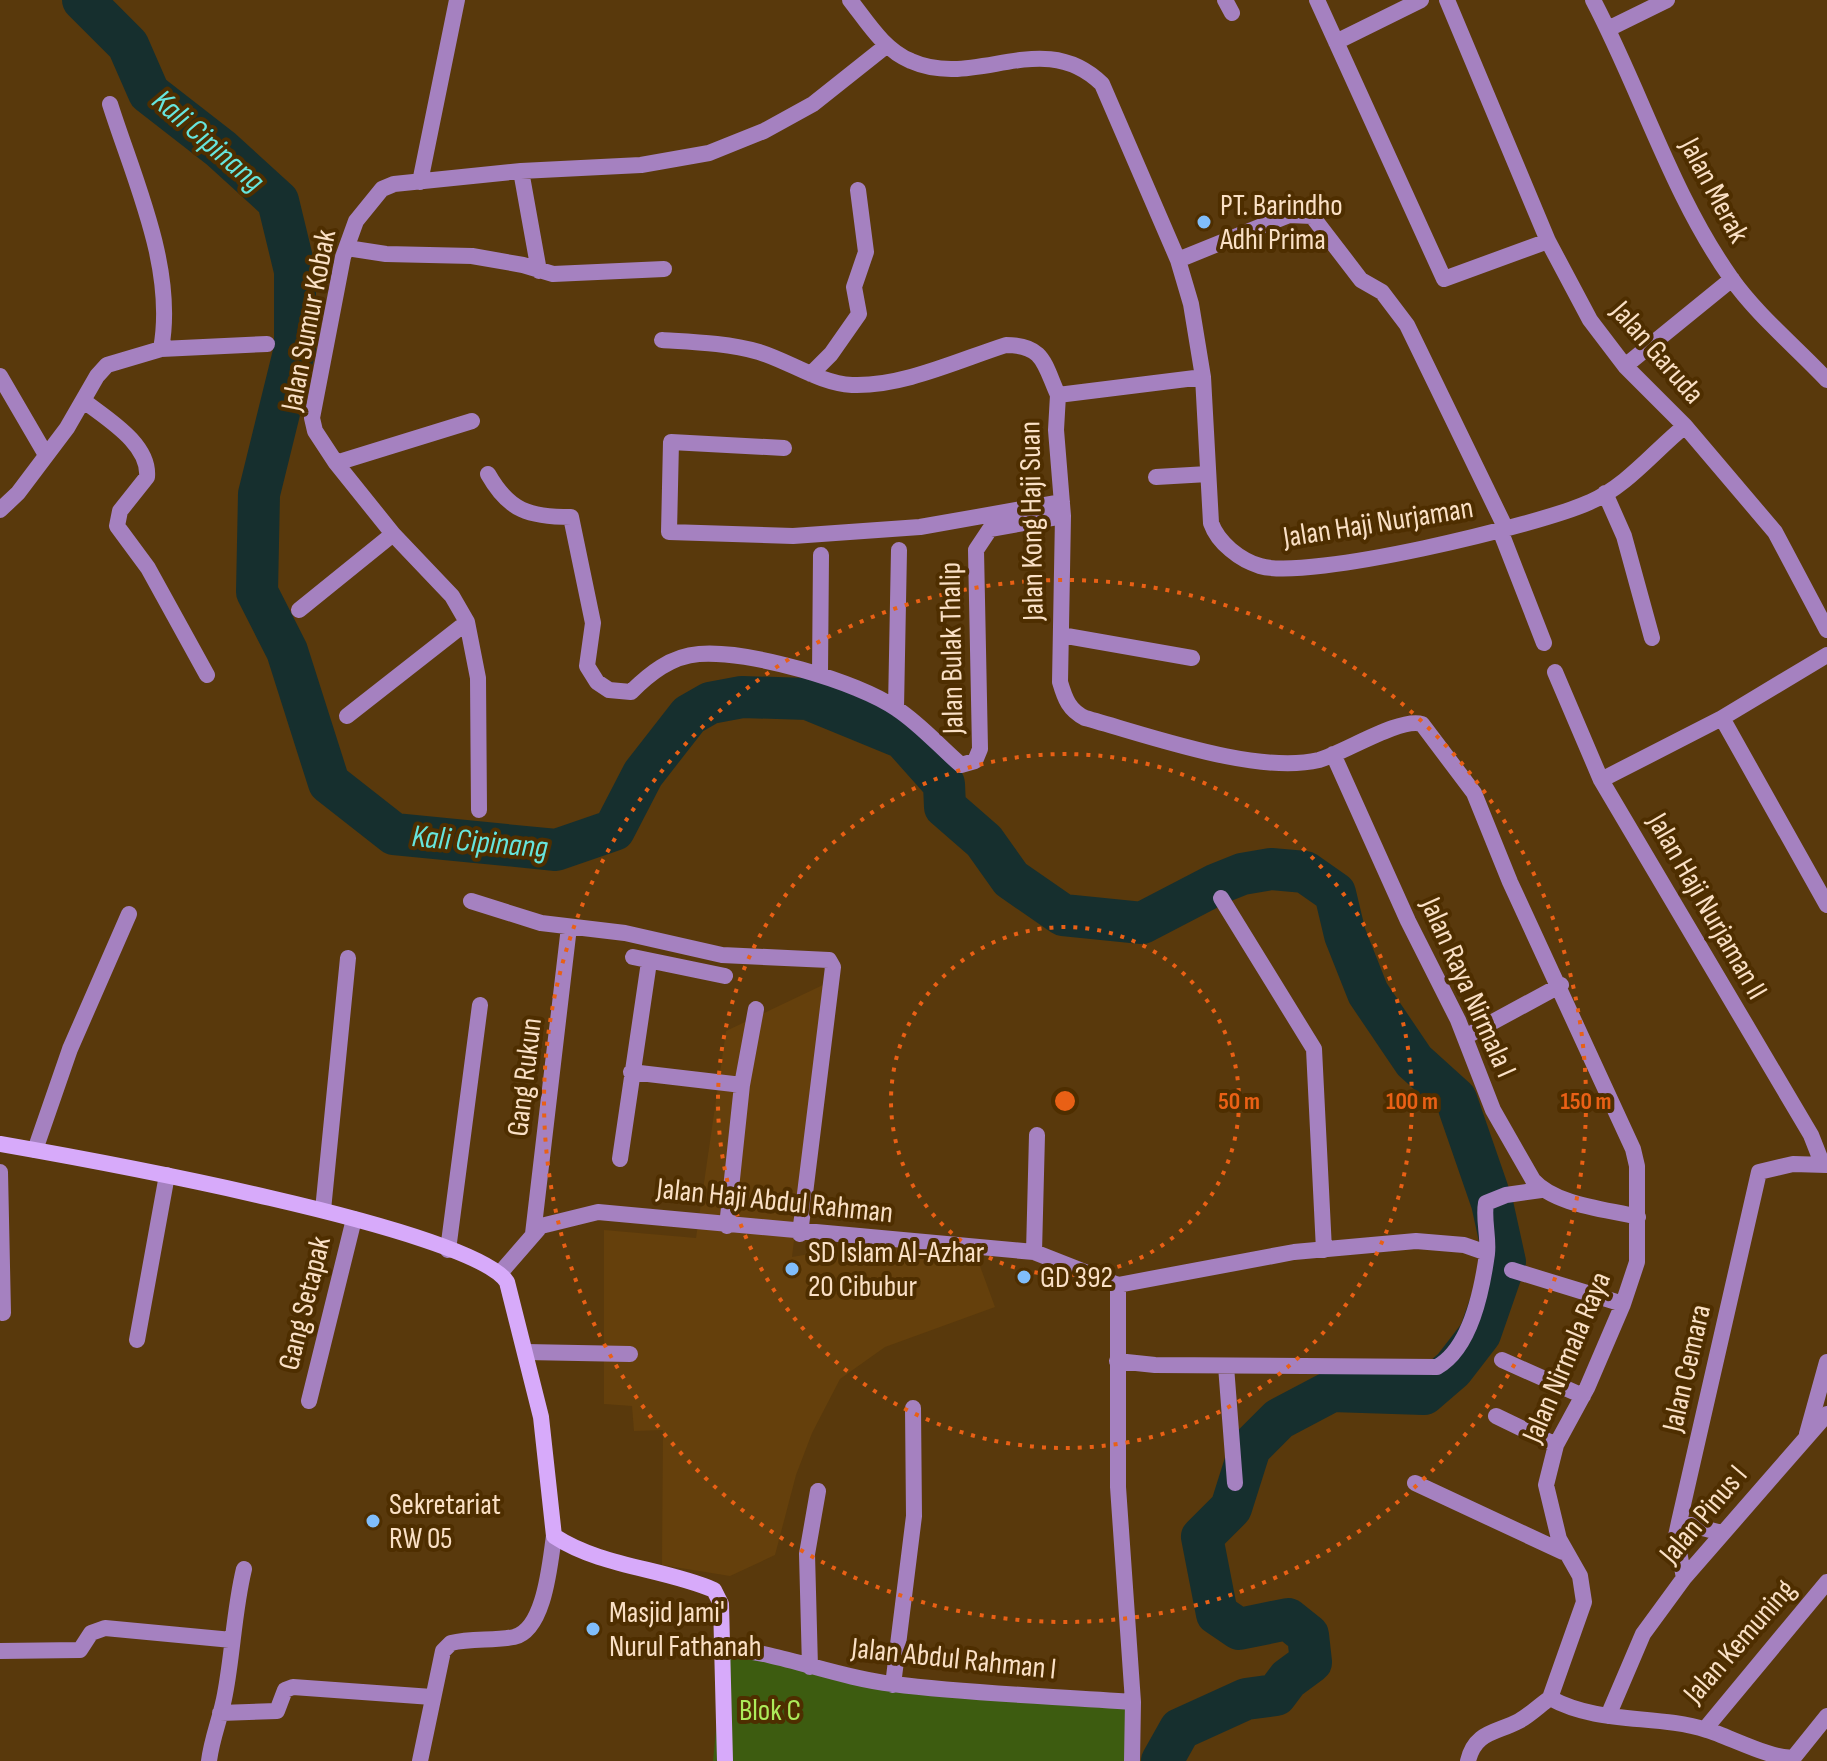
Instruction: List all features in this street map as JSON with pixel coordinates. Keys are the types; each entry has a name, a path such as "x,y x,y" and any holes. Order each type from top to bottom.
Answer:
{"street":[{"path":"420,182 457,0"},
{"path":"850,0 886,46"},
{"path":"1317,0 1444,279 1548,241"},
{"path":"1336,42 1421,0"},
{"name":"Jalan Garuda","path":"1447,0 1548,241 1590,320 1625,366 1685,426 1775,532 1827,630"},
{"name":"Jalan Merak","path":"1593,0 1637,101 1689,206 1732,279 1827,380"},
{"path":"1608,29 1667,0"},
{"name":"Jalan Sumur Kobak","path":"479,810 478,678 467,622 452,596 393,534 336,463 315,431 312,410 347,248 356,221 382,189 521,171 641,165 709,153 764,131 813,104 886,46"},
{"name":"Jalan Haji Nurjaman","path":"886,46 912,62 946,69 1065,59 1083,67 1110,95 1178,260 1191,304 1203,377 1208,474 1215,534 1229,548 1261,567 1332,564 1503,530 1591,502 1685,426"},
{"path":"110,104 152,240 164,294 166,322 161,349"},
{"path":"521,171 539,271"},
{"path":"811,374 831,354 859,314 854,289 866,252 858,190"},
{"path":"1178,260 1289,215 1312,216 1361,280 1382,292 1407,325 1503,530 1544,643"},
{"path":"347,248 386,254 472,256 539,271 581,274 664,269"},
{"path":"1625,366 1732,279"},
{"path":"662,340 739,347 785,361 834,383 870,384 895,380 1006,345 1025,345 1035,348 1058,395"},
{"path":"0,510 18,493 107,365 161,349 267,344"},
{"path":"0,376 46,455"},
{"name":"Jalan Kong Haji Suan","path":"1064,696 1060,682 1063,509 1056,430 1058,395 1203,377"},
{"path":"84,401 119,428 144,456 147,477 120,511 117,526 148,568 207,675"},
{"path":"336,463 472,421"},
{"path":"784,448 671,442 669,532 793,536 920,527 1063,509"},
{"path":"488,474 502,497 521,509 543,517 571,517 593,623 587,666 597,682 609,690 631,692 654,669 698,654 759,660 820,674 896,708 899,550"},
{"path":"1156,477 1208,474"},
{"path":"1605,493 1624,536 1652,638"},
{"name":"Jalan Bulak Thalip","path":"896,708 961,765 975,761 980,749 976,550 990,529 1063,509"},
{"path":"299,610 393,534"},
{"path":"820,674 821,555"},
{"path":"347,716 467,622"},
{"path":"1061,635 1192,658"},
{"path":"1601,780 1722,718 1827,655"},
{"name":"Jalan Haji Nurjaman II","path":"1555,672 1601,780 1811,1135 1825,1164"},
{"name":"Jalan Nirmala Raya","path":"1064,696 1073,712 1085,718 1227,756 1287,764 1321,760 1419,722 1474,793 1510,882 1561,985 1633,1149 1637,1166 1637,1262 1623,1304 1583,1396 1556,1445 1546,1485 1563,1552 1580,1576 1584,1602 1550,1698"},
{"path":"1722,718 1827,905"},
{"name":"Jalan Raya Nirmala I","path":"1333,754 1465,1037 1493,1110 1517,1155 1541,1190"},
{"path":"1221,898 1314,1049 1324,1250"},
{"path":"471,901 541,923 625,933 722,955 824,958 832,963 800,1234"},
{"path":"35,1150 70,1049 129,914"},
{"name":"Gang Rukun","path":"533,1234 569,927"},
{"path":"323,1210 348,958"},
{"path":"620,1159 641,960 725,976"},
{"path":"1465,1037 1561,985"},
{"path":"448,1250 480,1005"},
{"path":"727,1226 742,1085 756,1009"},
{"path":"631,1072 742,1085"},
{"path":"1034,1252 1037,1135"},
{"path":"0,1144 167,1175 323,1210 448,1250 501,1272 507,1282 541,1417 554,1536 537,1618 528,1630 516,1637 451,1643 443,1651 420,1761"},
{"name":"Jalan Cemara","path":"1684,1578 1676,1536 1759,1172 1770,1167 1825,1164"},
{"path":"0,1172 3,1313"},
{"path":"137,1340 167,1175"},
{"path":"1117,1361 1155,1365 1428,1370 1459,1350 1487,1253 1486,1203 1506,1195 1541,1190 1638,1217"},
{"name":"Jalan Haji Abdul Rahman","path":"501,1272 533,1234 550,1223 598,1212 800,1234 1034,1252 1118,1285"},
{"name":"Gang Setapak","path":"309,1401 354,1219"},
{"path":"1132,1761 1133,1702 1118,1487 1118,1285 1324,1250 1439,1241 1487,1253"},
{"path":"1512,1270 1623,1304"},
{"path":"526,1352 630,1354"},
{"path":"1502,1360 1583,1396"},
{"path":"1805,1439 1823,1391 1827,1362"},
{"path":"1226,1366 1235,1483"},
{"path":"893,1685 914,1516 913,1408"},
{"name":"Jalan Pinus I","path":"1608,1716 1643,1634 1684,1578 1827,1414"},
{"path":"1496,1416 1556,1445"},
{"path":"1415,1483 1563,1552"},
{"path":"810,1667 807,1554 818,1491"},
{"path":"1679,1522 1722,1533"},
{"path":"554,1536 572,1548 685,1577 714,1590 721,1604 724,1648 725,1761"},
{"path":"209,1761 220,1713 234,1610 244,1569"},
{"name":"Jalan Kemuning","path":"1550,1698 1574,1709 1608,1716 1705,1729 1827,1582"},
{"path":"0,1651 80,1650 91,1633 105,1628 232,1640"},
{"name":"Jalan Abdul Rahman I","path":"724,1648 765,1652 810,1667 893,1685 1133,1702"},
{"path":"220,1713 277,1711 285,1690 293,1687 432,1697"},
{"path":"1468,1761 1472,1746 1482,1736 1518,1722 1550,1698"},
{"path":"1705,1729 1787,1759 1794,1757 1827,1716"}],"shaded area":[{"name":"SD Islam Al-Azhar 20 Cibubur","path":"825,984 792,1257 868,1244 922,1248 977,1258 995,1307 885,1347 840,1379 812,1433 796,1475 775,1555 730,1576 662,1565 663,1430 634,1431 632,1406 604,1404 604,1230 696,1238 726,1031"}],"green space":[{"name":"Blok C","path":"724,1648 893,1685 1133,1702 1135,1761 713,1761"}],"waterway":[{"name":"Kali Cipinang","path":"83,0 128,45 149,93 221,149 278,201 295,271 295,348 259,494 257,592 287,651 329,783 394,834 556,850 614,830 643,774 689,715 710,703 742,697 808,699 903,738 944,784 945,807 984,841 1011,879 1063,915 1142,923 1217,884 1242,874 1271,869 1305,872 1335,893 1345,935 1368,993 1414,1061 1456,1099 1492,1203 1505,1262 1480,1334 1453,1369 1424,1394 1332,1391 1279,1419 1250,1448 1231,1508 1202,1537 1217,1614 1239,1629 1288,1619 1308,1635 1311,1662 1288,1679 1276,1695 1246,1699 1180,1729 1162,1761"}],"place":[{"name":"PT. Barindho Adhi Prima","path":"1204,222"},
{"name":"SD Islam Al-Azhar 20 Cibubur","path":"792,1269"},
{"name":"GD 392","path":"1024,1277"},
{"name":"Sekretariat RW 05","path":"373,1521"},
{"name":"Masjid Jami' Nurul Fathanah","path":"593,1629"}]}
